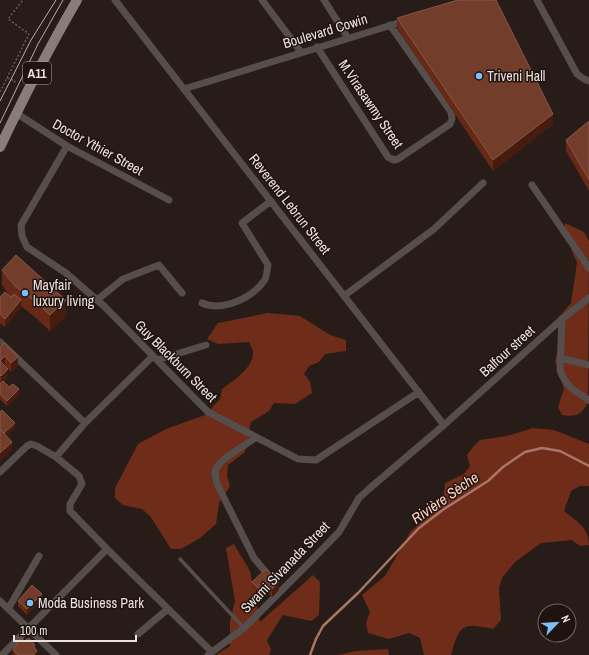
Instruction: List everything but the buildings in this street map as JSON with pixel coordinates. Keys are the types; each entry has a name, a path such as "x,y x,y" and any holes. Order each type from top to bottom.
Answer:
{"main road":[{"name":"A11","path":"0,147 58,32 77,0"}],"street":[{"name":"Reverend Lebrun Street","path":"116,0 444,425"},
{"path":"262,0 301,52"},
{"path":"324,0 348,38"},
{"path":"537,0 577,74 584,80 589,81"},
{"name":"Boulevard Cowin","path":"184,89 410,19"},
{"name":"M.Virasawmy Street","path":"317,47 388,157 394,160 398,159 450,124 452,119 450,112 390,25"},
{"name":"Doctor Ythier Street","path":"16,113 67,146 169,200"},
{"name":"Guy Blackburn Street","path":"67,146 21,225 22,236 27,247 66,273 97,300 208,412 255,438 298,459 316,460 419,392"},
{"path":"344,296 434,229 484,183"},
{"path":"532,185 589,268"},
{"path":"202,303 212,306 228,305 250,294 265,280 268,265 242,223 271,201"},
{"path":"97,300 123,279 159,265 182,292"},
{"name":"Balfour street","path":"444,425 562,319 589,298"},
{"path":"562,319 560,370 567,385 575,392 589,400"},
{"path":"0,342 85,423"},
{"path":"56,457 85,423 155,358 206,345"},
{"path":"561,358 589,365"},
{"name":"Swami Sivanada Street","path":"210,654 244,628 339,532 359,498 444,425"},
{"path":"255,438 223,461 216,468 215,475 218,486 254,558 282,589"},
{"path":"0,472 27,446 32,444 56,457 79,476 82,484 70,504 70,511 168,609 210,654"},
{"path":"2,655 107,549"},
{"path":"8,609 39,556"},
{"path":"0,601 56,655"},
{"path":"138,634 168,609"}],"lane":[{"path":"180,559 244,628"}],"path":[{"path":"0,92 29,34 8,19 23,0"},
{"path":"7,78 15,81 14,83"}],"shaded area":[{"path":"565,223 584,232 589,241 588,403 580,413 571,416 562,415 558,407 564,389 555,361 561,338 558,318 571,303 577,263 565,234"},
{"path":"268,313 300,316 330,335 346,340 346,351 325,354 319,362 309,366 304,374 310,382 312,393 295,404 274,403 269,411 251,422 245,452 228,465 227,476 230,486 219,503 216,524 200,538 181,549 171,549 150,516 142,509 123,505 115,498 115,488 138,444 166,429 205,415 220,399 222,389 232,382 251,363 253,351 249,342 218,344 207,339 218,323"},
{"path":"533,428 554,430 589,444 589,486 580,486 571,491 564,511 577,521 584,529 587,534 589,545 580,546 572,540 541,543 515,562 502,578 499,588 501,620 493,629 475,626 468,626 464,628 457,637 451,655 424,655 420,638 409,633 389,639 368,633 366,623 370,612 362,595 385,576 411,531 443,504 445,483 464,474 470,466 467,455 473,447 480,440 507,436"},
{"path":"234,544 250,571 260,622 313,575 320,582 319,615 311,621 283,615 267,640 271,650 269,655 216,655 230,646 230,621 235,601 226,548"},
{"path":"388,649 389,655 338,655 356,651"}],"waterway":[{"name":"Rivière Sèche","path":"310,655 323,626 358,593 419,528 444,509 488,481 503,467 525,452 542,448 560,451 589,466"}],"tram line":[{"path":"0,101 31,40 56,0"},
{"path":"0,123 38,44 63,0"}],"place":[{"name":"Triveni Hall","path":"479,76"},
{"name":"Mayfair luxury living","path":"25,293"},
{"name":"Moda Business Park","path":"30,603"}]}
